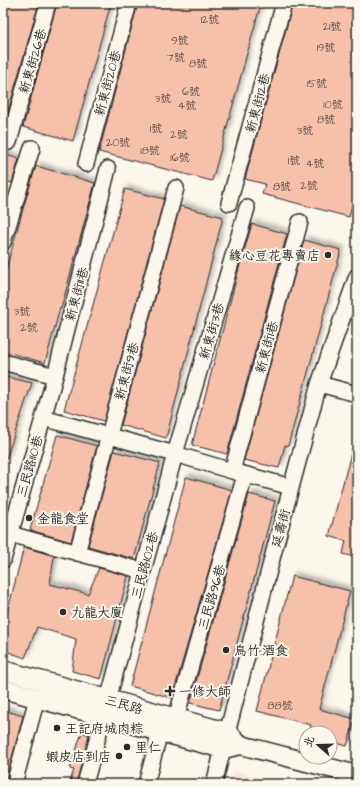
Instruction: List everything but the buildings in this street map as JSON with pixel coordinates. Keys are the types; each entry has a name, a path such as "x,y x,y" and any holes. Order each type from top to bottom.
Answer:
{"street":[{"name":"新東街26巷","path":"9,142 48,3"},
{"name":"新東街20巷","path":"86,164 129,3"},
{"name":"新東街12巷","path":"229,203 284,3"},
{"path":"3,242 32,148"},
{"name":"新東街11巷","path":"43,418 108,169"},
{"name":"新東街9巷","path":"77,553 176,188"},
{"name":"新東街3巷","path":"175,454 247,208"},
{"name":"新東街1巷","path":"238,473 300,222"},
{"name":"延壽街","path":"214,784 319,384 357,276"},
{"path":"3,362 55,376"},
{"path":"319,384 357,394"},
{"path":"43,418 291,487"},
{"name":"三民路110巷","path":"3,560 43,418"},
{"name":"三民路102巷","path":"85,784 175,454"},
{"name":"三民路96巷","path":"176,718 238,473"},
{"path":"10,534 143,570"},
{"name":"三民路","path":"3,670 105,708 160,732 225,740"},
{"name":"三民路","path":"3,689 37,698 176,718 225,740 357,775"},
{"path":"14,784 37,698"},
{"path":"146,784 160,732"}],"shaded area":[{"path":"234,771 282,784 230,784"}],"place":[{"name":"緣心豆花專賣店","path":"328,255"},
{"name":"金龍食堂","path":"29,518"},
{"name":"九龍大廈","path":"63,612"},
{"name":"鳥竹.酒食","path":"226,650"},
{"name":"一修大師","path":"170,691"},
{"name":"王記府城肉粽","path":"57,728"},
{"name":"里仁","path":"127,747"},
{"name":"蝦皮店到店","path":"119,756"}]}
